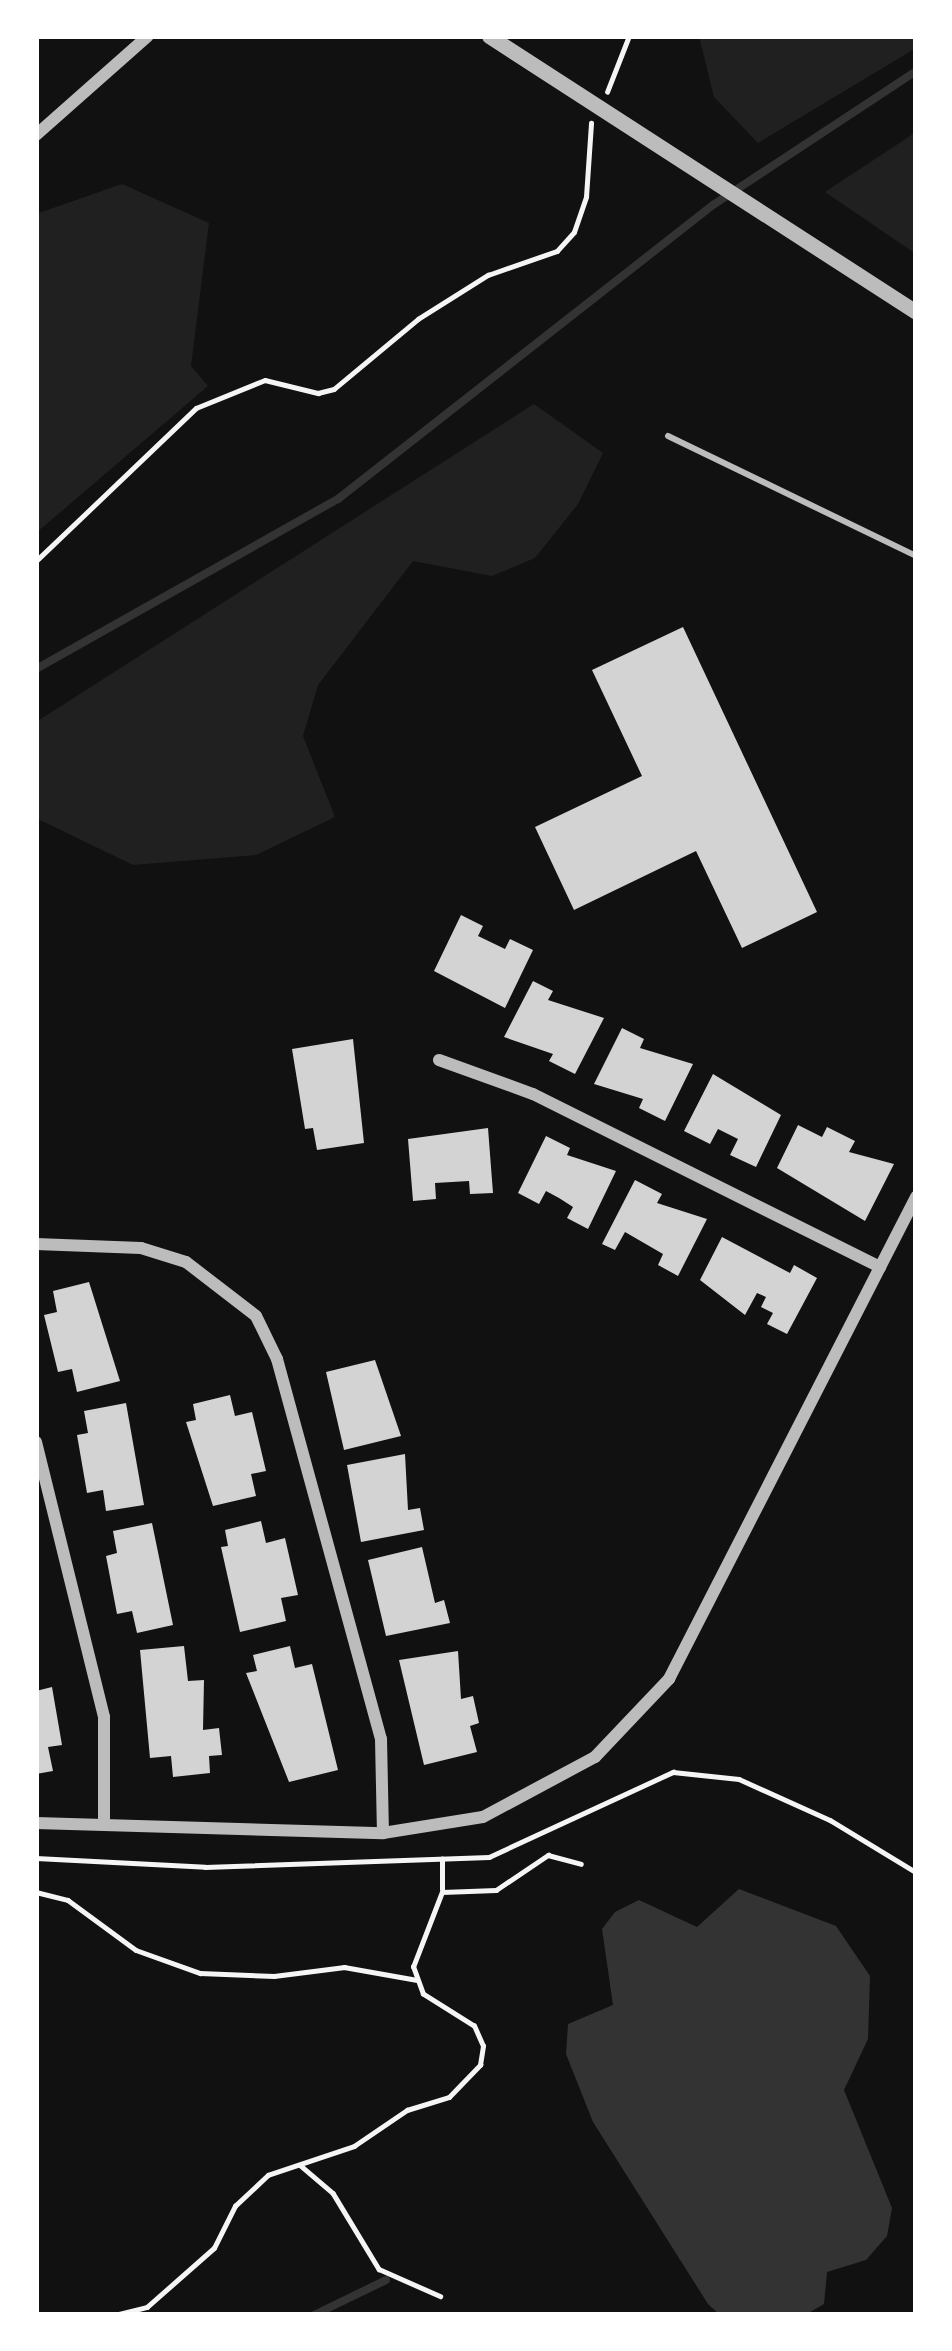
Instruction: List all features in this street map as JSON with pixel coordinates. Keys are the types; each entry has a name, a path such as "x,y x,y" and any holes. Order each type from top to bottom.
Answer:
{"street":[{"path":"36,134 148,36"},
{"path":"489,36 916,312"},
{"path":"439,1060 533,1094 880,1267"},
{"path":"36,1822 383,1833 483,1817 595,1757 669,1679 916,1197"},
{"path":"36,1244 141,1248 187,1262 256,1316 277,1359 381,1739 383,1833"},
{"path":"36,1442 104,1718 104,1825"}],"lane":[{"path":"668,436 916,556"}],"path":[{"path":"36,561 196,408 265,380 318,394 334,389 418,319 488,275 557,251 574,232 586,197 589,129 629,36"},
{"path":"442,1892 496,1890 548,1855 580,1864"},
{"path":"115,2315 147,2307 214,2248 235,2206 268,2175 449,2097 480,2065 483,2046 474,2026 423,1994 413,1967 442,1892 442,1859"},
{"path":"36,1892 68,1900 136,1950 200,1973 274,1976 344,1967 418,1980"},
{"path":"300,2164 333,2193 380,2269 440,2296"}],"shaded area":[{"path":"699,36 916,36 916,48 758,143 714,97"},
{"path":"916,132 916,254 825,192"},
{"path":"122,184 209,223 191,366 208,386 36,533 36,214"},
{"path":"534,404 603,453 578,504 535,558 492,576 413,561 318,685 303,736 335,817 256,855 133,865 36,818 36,722"},
{"path":"739,1889 836,1926 870,1976 868,2039 844,2090 892,2208 887,2236 866,2260 827,2272 824,2304 805,2315 720,2315 708,2304 593,2122 566,2054 568,2024 613,2005 602,1929 615,1912 639,1900 697,1927"}],"building":[{"path":"683,627 817,912 742,948 696,851 574,910 535,827 642,776 592,670"},
{"path":"461,915 483,926 478,936 505,949 510,939 533,950 505,1008 434,971"},
{"path":"533,981 553,991 548,1000 604,1018 575,1074 549,1061 553,1054 504,1037"},
{"path":"622,1028 644,1039 640,1048 693,1064 665,1121 639,1108 643,1099 594,1084"},
{"path":"353,1039 364,1143 317,1150 313,1128 305,1129 292,1049"},
{"path":"713,1074 781,1115 756,1167 730,1155 738,1139 718,1129 710,1144 684,1131"},
{"path":"798,1125 822,1137 827,1127 855,1141 849,1152 894,1164 865,1221 777,1168"},
{"path":"488,1128 493,1193 470,1194 469,1181 435,1183 436,1199 413,1201 408,1139"},
{"path":"546,1136 570,1148 567,1155 616,1171 588,1229 567,1218 573,1207 546,1191 539,1204 518,1193"},
{"path":"635,1180 662,1194 657,1203 707,1219 678,1276 658,1265 663,1254 625,1232 615,1250 602,1244"},
{"path":"722,1237 790,1273 794,1265 817,1278 787,1334 767,1324 773,1313 761,1307 766,1297 757,1293 745,1315 700,1280"},
{"path":"89,1282 120,1381 77,1392 72,1369 58,1372 44,1315 57,1312 53,1291"},
{"path":"375,1360 401,1436 344,1450 326,1372"},
{"path":"230,1395 235,1416 252,1412 266,1471 251,1474 256,1496 213,1506 186,1422 196,1420 193,1404"},
{"path":"126,1403 144,1505 106,1511 103,1490 87,1493 77,1435 88,1433 84,1411"},
{"path":"405,1454 408,1510 420,1508 424,1530 361,1542 347,1465"},
{"path":"261,1521 266,1543 285,1538 298,1595 281,1598 286,1621 240,1632 221,1547 228,1546 225,1530"},
{"path":"152,1523 173,1625 137,1633 132,1611 117,1614 106,1556 117,1553 113,1531"},
{"path":"422,1547 435,1603 444,1600 450,1623 386,1636 368,1560"},
{"path":"184,1646 188,1681 204,1680 203,1730 219,1728 222,1755 209,1756 210,1773 173,1777 171,1756 150,1758 140,1650"},
{"path":"290,1646 295,1668 312,1664 338,1770 289,1782 246,1673 257,1671 253,1655"},
{"path":"458,1651 461,1699 473,1696 479,1723 470,1726 477,1752 424,1765 399,1660"},
{"path":"52,1687 62,1745 48,1747 53,1771 36,1774 36,1691"}],"waterway":[{"path":"36,669 338,499 713,205 916,71"},
{"path":"314,2315 386,2280"}]}
